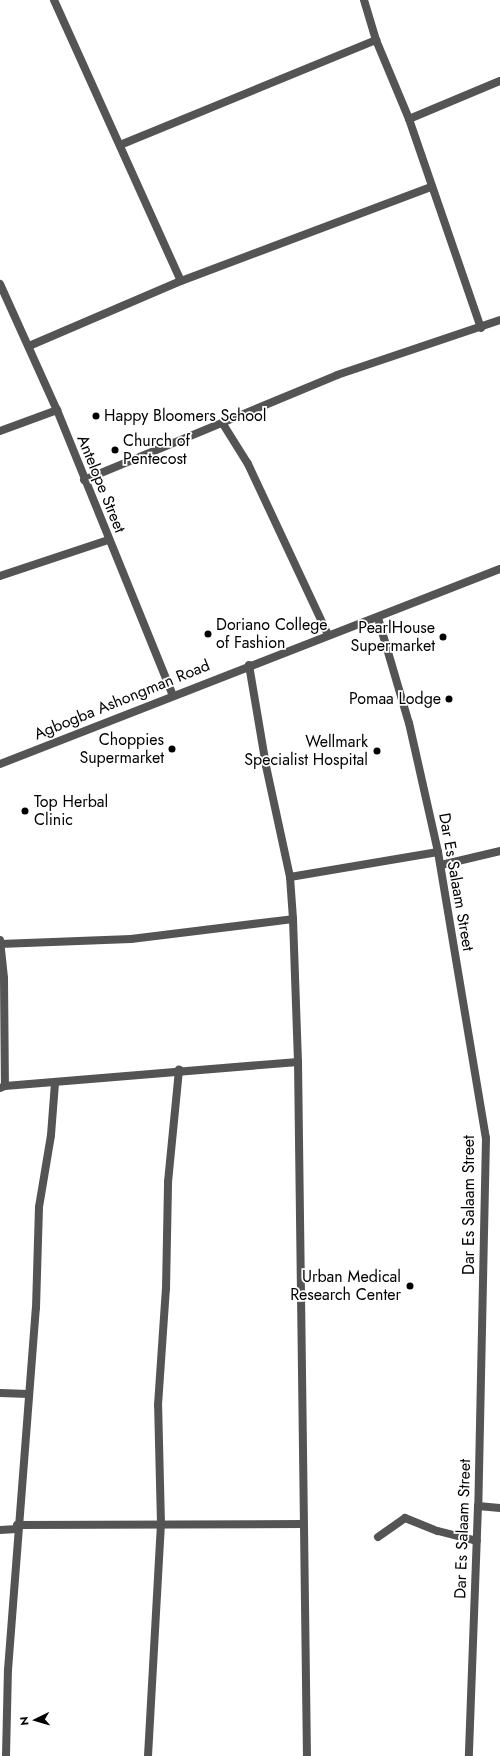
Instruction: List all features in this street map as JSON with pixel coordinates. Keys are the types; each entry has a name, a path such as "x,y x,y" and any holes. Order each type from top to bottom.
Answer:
{"street":[{"path":"54,0 181,281"},
{"path":"364,0 376,40 409,119 431,187 481,328"},
{"path":"120,145 376,40"},
{"path":"409,119 500,81"},
{"path":"29,346 181,281 431,187"},
{"name":"Antelope Street","path":"0,284 57,410 108,540 173,695"},
{"path":"84,480 224,424 251,409 337,375 481,328 500,320"},
{"path":"0,431 57,410"},
{"path":"224,424 248,464 328,635"},
{"path":"0,576 108,540"},
{"name":"Agbogba Ashongman Road","path":"0,764 249,665 378,618 500,569"},
{"name":"Dar Es Salaam Street","path":"378,618 409,723 441,865 486,1138 478,1506 469,1756"},
{"path":"249,665 266,766 290,877 293,919 298,1062 307,1756"},
{"path":"441,865 500,851"},
{"path":"290,877 438,852"},
{"path":"293,919 131,940 0,943 4,978 2,1087 179,1070 298,1062"},
{"path":"148,1756 161,1524 158,1405 166,1289 168,1182 179,1070"},
{"path":"6,1756 8,1670 17,1527 29,1394 39,1207 51,1135 55,1083"},
{"path":"0,1393 29,1394"},
{"path":"478,1506 500,1508"},
{"path":"378,1537 405,1518 438,1531 477,1541"},
{"path":"0,1530 17,1527 161,1524 304,1524"}],"place":[{"name":"Happy Bloomers School","path":"96,416"},
{"name":"Church of Pentecost","path":"115,450"},
{"name":"Doriano College of Fashion","path":"208,634"},
{"name":"PearlHouse Supermarket","path":"443,637"},
{"name":"Pomaa Lodge","path":"449,699"},
{"name":"Choppies Supermarket","path":"172,749"},
{"name":"Wellmark Specialist Hospital","path":"377,751"},
{"name":"Top Herbal Clinic","path":"25,811"},
{"name":"Urban Medical Research Center","path":"410,1286"}]}
